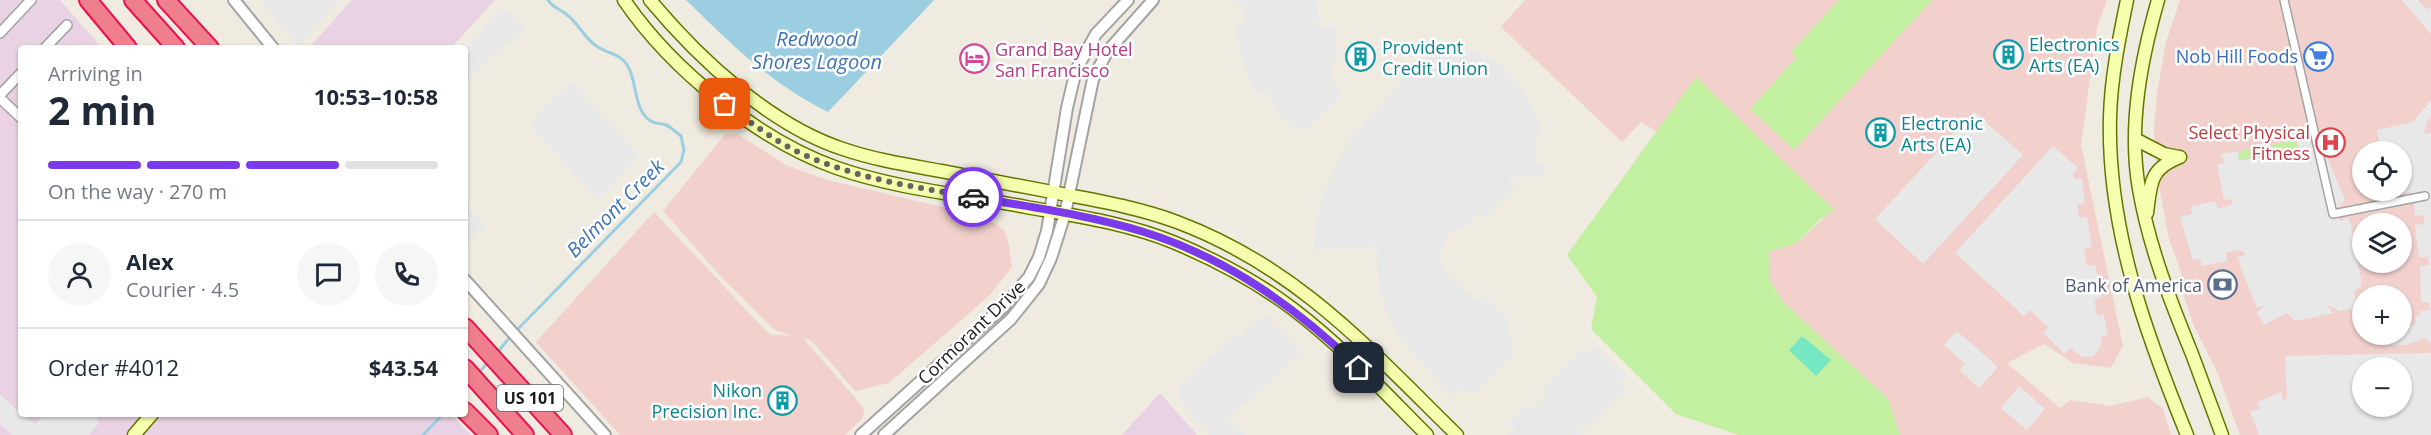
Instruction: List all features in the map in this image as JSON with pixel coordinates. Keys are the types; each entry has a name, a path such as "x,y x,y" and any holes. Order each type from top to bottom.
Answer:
{"highway":[{"path":"87,0 125,45"},
{"path":"133,0 173,45"},
{"path":"166,0 207,45"},
{"name":"US 101","path":"468,330 563,435"},
{"name":"US 101","path":"471,375 525,435"},
{"path":"468,414 489,435"}],"main road":[{"path":"624,0 656,40 725,104 765,133 798,152 837,168 878,179 1102,221 1171,242 1224,266 1255,283 1312,324 1427,435"},
{"path":"650,0 672,26 738,87 776,115 809,134 841,148 878,159 1102,201 1176,222 1237,249 1304,291 1349,329 1457,435"},
{"path":"2127,0 2116,54 2111,108 2110,141 2115,196 2128,268 2167,386 2187,435"},
{"path":"2158,0 2145,49 2139,86 2136,139 2139,188 2146,224 2163,281 2222,435"},
{"path":"2136,139 2164,154 2180,157 2165,162 2153,176 2146,224"},
{"path":"134,435 149,417"}],"street":[{"path":"0,33 31,0"},
{"path":"234,0 271,45"},
{"name":"Cormorant Drive","path":"861,435 1016,294 1029,277 1039,257 1051,211 1069,95 1076,70 1096,34 1128,0"},
{"name":"Cormorant Drive","path":"884,435 985,344 1031,295 1047,269 1065,214 1087,100 1097,70 1107,52 1153,0"},
{"path":"2284,0 2333,214 2426,196"},
{"path":"48,45 67,25"},
{"path":"18,76 0,96 18,115"},
{"path":"468,283 605,435"}],"shaded area":[{"path":"0,0 60,0 99,45 18,45 18,417 453,417 471,435 0,435"},
{"path":"260,0 341,0 300,45 296,45"},
{"path":"352,0 495,0 454,45 312,45"},
{"path":"1236,0 1317,0 1319,26 1336,26 1337,61 1330,62 1333,79 1341,97 1302,132 1297,126 1292,127 1283,118 1264,89 1256,93 1244,65 1236,26 1246,25 1244,4 1235,4"},
{"path":"1525,0 2107,0 2097,27 2081,145 2123,346 2111,368 2073,363 2044,344 2007,363 2060,408 2070,400 2111,406 2148,397 2163,409 2171,435 1900,435 1888,399 1782,301 1770,281 1768,252 1797,243 1834,209 1748,189 1641,122 1622,142 1501,27"},
{"path":"2180,0 2431,0 2431,435 2240,435 2218,374 2194,326 2184,297 2186,286 2169,239 2158,181 2154,130 2157,93 2166,42"},
{"path":"2402,0 2418,0 2427,10 2431,6 2431,34"},
{"path":"503,8 526,28 468,78 468,46"},
{"path":"1451,48 1473,50 1486,56 1501,66 1523,91 1538,120 1542,135 1535,137 1536,164 1545,165 1544,178 1519,173 1510,181 1516,188 1486,217 1480,212 1468,225 1449,232 1440,257 1444,271 1478,301 1485,296 1511,322 1506,327 1514,345 1511,357 1479,390 1471,392 1460,389 1452,396 1397,332 1385,308 1379,286 1376,247 1314,249 1316,222 1323,194 1349,141 1419,62 1428,55"},
{"path":"573,82 639,155 598,200 532,127 539,112"},
{"path":"2431,100 2431,117 2424,134 2431,133 2431,343 2424,338 2412,343 2412,325 2416,324 2415,316 2420,315 2421,311 2430,310 2429,302 2421,302 2420,266 2429,265 2428,257 2419,257 2415,225 2424,224 2424,215 2415,216 2412,192 2412,141 2379,141 2377,130 2413,122"},
{"path":"1974,112 2023,155 1923,264 1875,219"},
{"path":"736,133 786,165 827,180 985,217 1004,230 1012,267 990,295 889,383 855,391 811,340 803,338 863,407 864,415 861,420 845,435 620,435 536,342 654,212 769,334 792,336 775,330 722,278 663,211 725,134"},
{"path":"2308,137 2314,151 2320,145 2323,148 2345,200 2337,209 2340,222 2347,217 2350,221 2352,273 2360,273 2362,285 2352,285 2352,309 2340,311 2327,305 2333,313 2295,321 2287,313 2264,325 2257,312 2265,306 2256,307 2237,257 2245,253 2240,250 2226,253 2227,261 2202,266 2200,259 2193,260 2180,217 2192,214 2191,206 2215,201 2218,209 2232,205 2233,199 2224,200 2217,165 2225,163 2221,154 2239,151 2240,161 2296,150 2299,147 2296,140"},
{"path":"2053,146 2078,168 2073,174 2074,179 2082,178 2085,203 2077,204 2079,218 2087,217 2092,247 2084,249 2087,266 2095,265 2102,298 2094,299 2097,315 2104,315 2108,335 2102,336 2100,348 2093,356 2083,357 2070,348 2065,354 2043,333 2048,327 2030,310 2024,316 1955,253"},
{"path":"468,206 486,226 468,242"},
{"path":"1267,315 1302,353 1224,421 1227,425 1233,421 1245,435 1210,435 1177,398 1183,393 1178,387 1237,333 1244,338 1246,330"},
{"path":"1957,331 1998,367 1979,388 1960,371 1965,364 1944,345"},
{"path":"1595,347 1626,376 1619,383 1626,389 1587,428 1581,422 1576,427 1583,435 1509,435 1514,429 1508,423 1527,404 1532,409 1548,394 1543,388 1583,349 1589,354"},
{"path":"2431,353 2431,435 2259,435 2250,412 2259,409 2257,402 2281,392 2283,400 2287,399 2285,356"},
{"path":"2019,386 2045,409 2027,430 2001,408"},
{"path":"1160,393 1197,435 1122,435"},
{"path":"0,394 18,411 18,417 25,417 35,424 42,417 96,417 99,423 89,435 12,435 0,424"}],"green space":[{"path":"1839,0 1932,0 1794,150 1750,109 1796,58 1791,52"},
{"path":"1696,77 1834,210 1821,219 1797,243 1768,252 1770,281 1782,301 1888,399 1900,435 1739,435 1676,414 1591,329 1597,297 1567,255"},
{"path":"2292,141 2297,143 2298,149 2238,160 2241,151"},
{"path":"1802,336 1831,360 1816,376 1789,350"}],"water":[{"name":"Redwood Shores Lagoon","path":"686,0 934,0 828,112 788,89 752,62"}],"waterway":[{"name":"Belmont Creek","path":"516,331 681,162 684,150 681,136 668,126 651,121 643,114 631,74 623,60 593,44 571,18 548,0"},
{"name":"Belmont Creek","path":"496,354 511,336"},
{"name":"Belmont Creek","path":"478,374 489,361"},
{"name":"Belmont Creek","path":"423,435 440,417"}],"way so far":[{"path":"725,104 765,133 798,152 837,168 878,179 973,197"}],"place":[{"name":"Electronics Arts (EA)","path":"2008,54"},
{"name":"Nob Hill Foods","path":"2319,56"},
{"name":"Provident Credit Union","path":"1361,57"},
{"name":"Grand Bay Hotel San Francisco","path":"974,59"},
{"name":"Electronic Arts (EA)","path":"1880,133"},
{"name":"Select Physical Fitness","path":"2331,142"},
{"name":"Bank of America","path":"2223,285"},
{"name":"Nikon Precision Inc.","path":"783,400"}],"route":[{"path":"973,197 1102,221 1143,232 1203,255 1255,283 1293,309 1359,368"}]}
